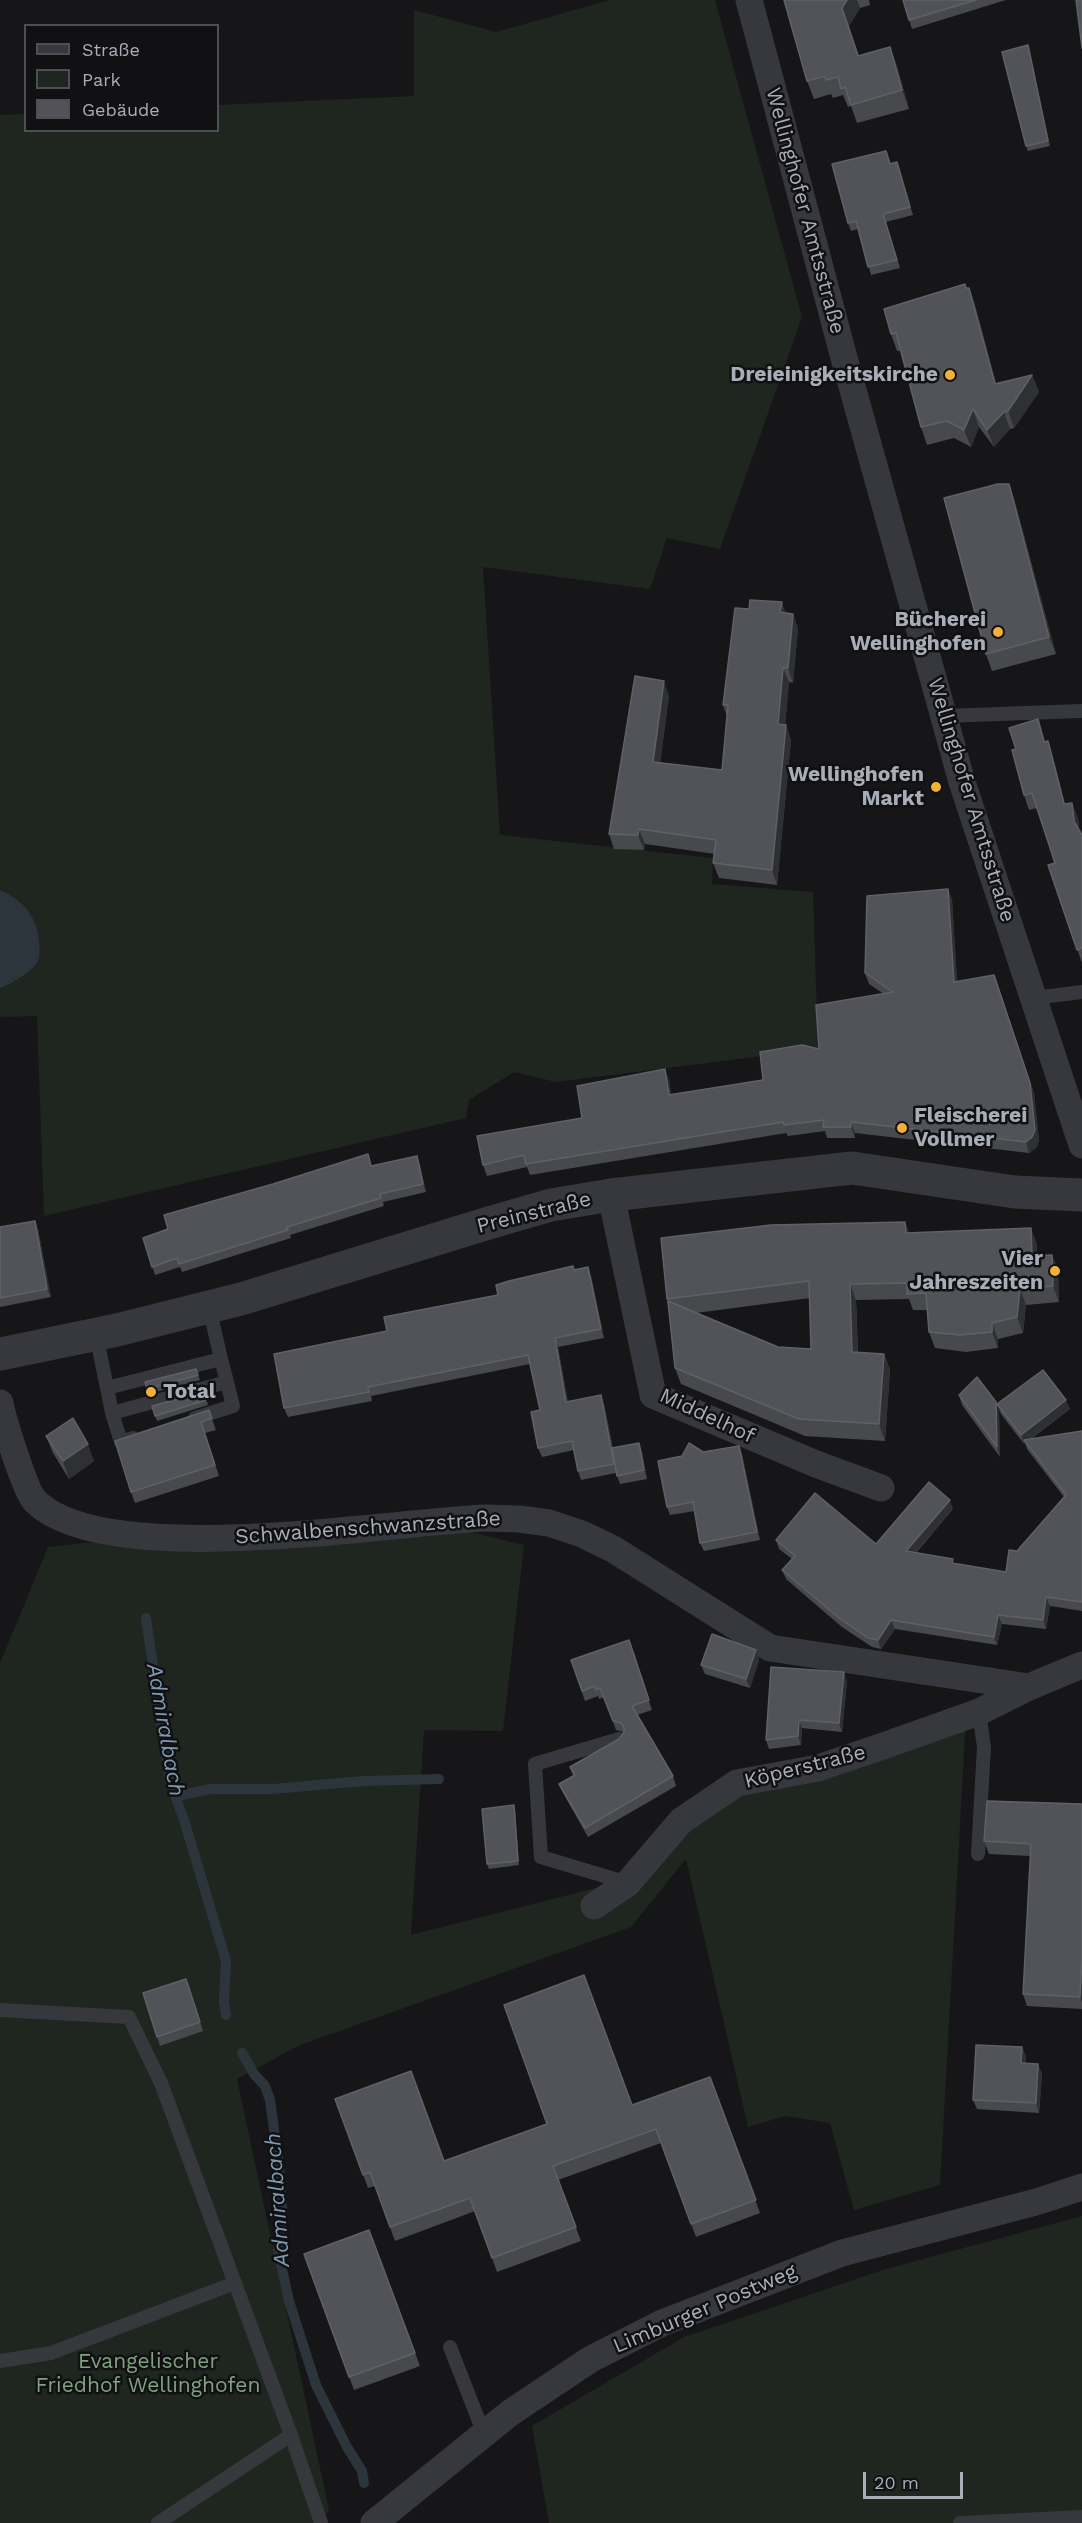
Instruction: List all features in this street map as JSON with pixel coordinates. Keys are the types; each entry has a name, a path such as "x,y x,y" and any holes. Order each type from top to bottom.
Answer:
{"street":[{"name":"Wellinghofer Amtsstraße","path":"749,0 843,354 968,803 1082,1145"},
{"name":"Preinstraße","path":"0,1354 209,1307 541,1208 611,1195 852,1168 1015,1192 1082,1195"},
{"name":"Middelhof","path":"611,1195 653,1395 816,1464 881,1488"},
{"name":"Schwalbenschwanzstraße","path":"0,1403 18,1462 34,1500 71,1524 116,1534 181,1537 268,1536 486,1518 549,1523 582,1534 614,1549 770,1648 1029,1687"},
{"name":"Köperstraße","path":"594,1906 628,1883 681,1821 736,1783 818,1768 979,1712 1029,1687 1082,1665"},
{"name":"Limburger Postweg","path":"374,2523 510,2413 591,2360 662,2323 842,2253 1035,2202 1082,2187"}],"lane":[{"path":"944,717 1081,711"},
{"path":"1034,998 1082,992"},
{"path":"177,1424 233,1406 209,1307"},
{"path":"96,1334 112,1413 121,1442 143,1435"},
{"path":"107,1388 221,1359"},
{"path":"112,1413 227,1382"},
{"path":"978,1854 984,1748 979,1712"},
{"path":"619,1739 535,1764 541,1857 628,1883"},
{"path":"0,2010 129,2017 161,2083 291,2435 321,2523"},
{"path":"0,2361 51,2353 235,2283"},
{"path":"450,2347 484,2434"},
{"path":"158,2523 291,2435"},
{"path":"960,2523 1082,2517"}],"green space":[{"path":"610,0 715,0 802,317 720,549 667,538 650,589 483,567 500,835 713,858 712,884 813,892 818,1049 556,1082 514,1072 469,1100 466,1118 44,1216 37,1016 0,1017 0,115 24,114 24,132 219,132 219,105 414,96 414,10 496,32"},
{"name":"Evangelischer Friedhof Wellinghofen","path":"454,1528 524,1545 503,1731 424,1730 411,1935 635,1878 737,1790 966,1717 940,2185 854,2210 830,2123 785,2116 748,2127 686,1859 631,1927 300,2045 237,2079 329,2510 322,2523 0,2523 0,1663 48,1547 139,1537"},
{"path":"1082,2216 1082,2523 549,2523 532,2426 684,2337 886,2269"}],"shaded area":[{"path":"0,890 22,904 32,917 36,925 40,950 38,961 31,969 15,981 0,988"}],"building":[{"path":"784,0 847,0 842,8 858,56 890,47 902,90 851,105 845,87 841,89 838,77 826,80 825,76 807,81"},
{"path":"903,0 976,0 909,20"},
{"path":"1076,0 1082,0 1082,48"},
{"path":"1028,45 1048,141 1026,146 1002,52"},
{"path":"886,151 890,164 897,162 910,207 883,214 897,260 868,267 856,221 848,223 832,164"},
{"name":"Dreieinigkeitskirche","path":"965,284 966,288 969,288 995,384 1032,375 1008,411 1004,412 987,430 973,409 964,430 947,421 921,427 896,333 891,334 884,309"},
{"path":"998,484 1009,484 1049,637 986,654 944,498"},
{"path":"750,600 782,602 780,612 793,614 788,668 783,668 778,724 786,725 772,870 713,863 716,840 639,829 638,835 609,834 635,676 664,681 653,762 722,770 728,705 723,705 735,608 749,609"},
{"path":"1038,719 1044,742 1048,741 1064,804 1072,803 1074,821 1082,835 1082,948 1077,950 1048,865 1055,863 1032,793 1024,795 1012,750 1016,749 1009,728"},
{"path":"948,889 954,982 994,975 1030,1083 1035,1130 1026,1142 851,1122 851,1127 823,1127 824,1120 784,1125 783,1122 526,1164 524,1155 483,1165 477,1136 582,1118 577,1086 665,1069 669,1095 763,1080 760,1052 802,1045 819,1049 816,1005 893,992 865,973 867,896"},
{"path":"368,1154 371,1166 417,1156 423,1184 380,1194 381,1198 179,1264 177,1258 152,1267 143,1238 168,1229 164,1215"},
{"path":"35,1221 47,1289 0,1298 0,1227"},
{"path":"905,1222 906,1233 1031,1228 1032,1256 1052,1255 1053,1286 1020,1289 1017,1317 992,1323 992,1332 960,1335 929,1332 926,1293 907,1294 907,1283 850,1284 852,1352 884,1354 879,1424 799,1419 675,1368 668,1301 778,1347 811,1349 809,1281 667,1299 661,1238 771,1225"},
{"path":"573,1266 574,1270 588,1267 601,1329 555,1338 566,1402 601,1395 614,1464 578,1471 572,1441 538,1448 531,1412 540,1410 528,1355 368,1387 369,1392 284,1408 274,1354 387,1331 384,1317 498,1295 496,1285"},
{"path":"196,1369 198,1375 147,1389 145,1382"},
{"path":"1043,1370 1066,1400 1021,1435 997,1404"},
{"path":"977,1377 996,1402 997,1447 959,1395"},
{"path":"204,1392 206,1400 155,1416 152,1406"},
{"path":"209,1410 212,1418 201,1422 215,1465 131,1492 115,1441"},
{"path":"73,1418 88,1444 63,1461 46,1436"},
{"path":"1082,1431 1082,1602 1046,1597 1043,1620 998,1615 994,1637 891,1620 878,1640 868,1638 839,1618 782,1570 795,1556 776,1540 815,1493 876,1544 929,1482 950,1500 906,1551 953,1559 952,1563 1006,1572 1009,1550 1017,1551 1066,1495 1024,1440"},
{"path":"639,1443 644,1470 617,1476 612,1448"},
{"path":"689,1443 703,1452 739,1446 757,1532 700,1543 693,1502 667,1507 658,1461 682,1456"},
{"path":"712,1634 756,1650 746,1679 701,1665"},
{"path":"629,1640 649,1700 632,1706 673,1776 585,1828 559,1784 575,1775 570,1767 619,1739 624,1728 621,1723 613,1721 600,1688 596,1690 595,1686 582,1691 571,1660"},
{"path":"771,1667 844,1672 839,1723 799,1720 798,1736 766,1740"},
{"path":"987,1801 1082,1804 1080,1997 1023,1994 1031,1844 984,1841"},
{"path":"514,1805 518,1861 487,1864 482,1809"},
{"path":"584,1975 632,2105 710,2077 756,2200 691,2224 656,2129 553,2166 576,2227 492,2258 470,2198 390,2227 370,2172 363,2175 335,2099 411,2071 444,2161 547,2124 504,2005"},
{"path":"186,1979 200,2022 157,2037 143,1993"},
{"path":"976,2045 1022,2047 1021,2063 1038,2064 1036,2103 973,2100"},
{"path":"369,2230 415,2353 349,2377 304,2254"}],"waterway":[{"name":"Admiralbach","path":"146,1618 170,1782 185,1823 226,1961 224,2001 226,2015"},
{"path":"176,1796 211,1789 273,1789 364,1781 439,1779"},
{"name":"Admiralbach","path":"242,2053 254,2074 265,2086 270,2100 279,2165 283,2219 278,2250 289,2301 316,2385 347,2447 362,2471 364,2483"}],"place":[{"name":"Dreieinigkeitskirche","path":"950,375"},
{"name":"Bücherei Wellinghofen","path":"998,632"},
{"name":"Wellinghofen Markt","path":"936,787"},
{"name":"Fleischerei Vollmer","path":"902,1128"},
{"name":"Vier Jahreszeiten","path":"1055,1271"},
{"name":"Total","path":"151,1392"}]}
